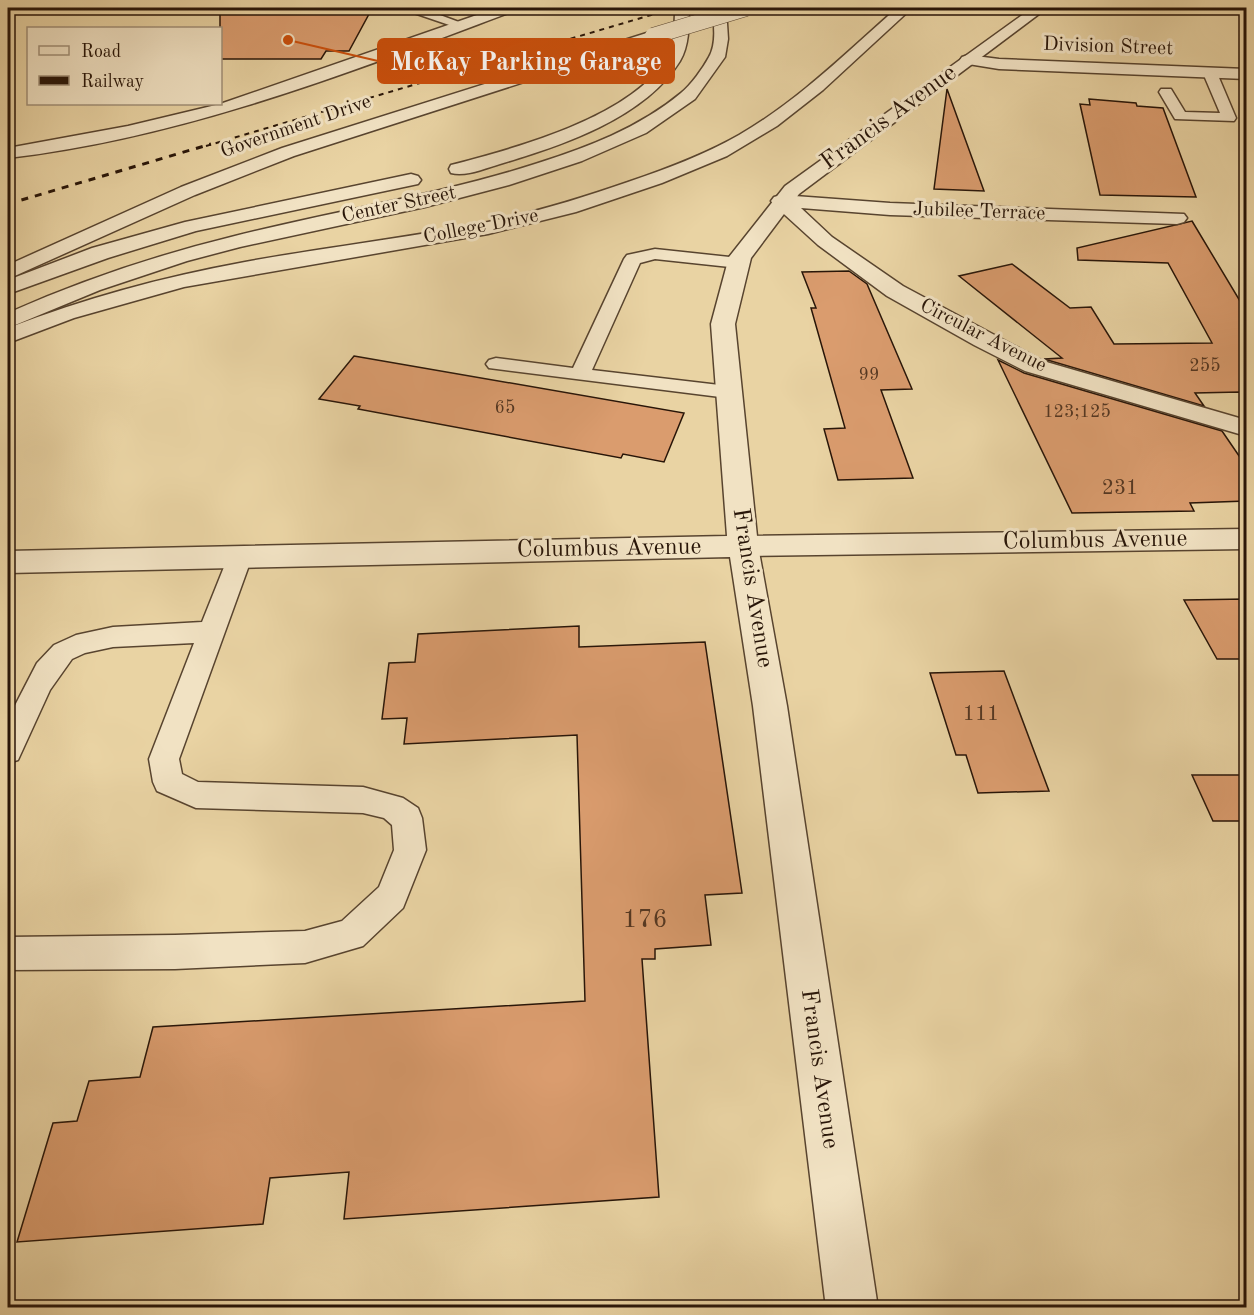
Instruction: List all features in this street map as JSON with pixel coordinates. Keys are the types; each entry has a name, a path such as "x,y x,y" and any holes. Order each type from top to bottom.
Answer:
{"street":[{"path":"8,153 91,139 197,115 311,78 509,8"},
{"name":"Center Street","path":"444,172 533,148 605,116 630,101 648,87 672,60 678,47 682,8"},
{"name":"Center Street","path":"8,321 97,284 185,255 483,186 585,154 649,122 689,94 703,79 717,58 720,47 719,8"},
{"name":"Government Drive","path":"8,273 188,191 288,152 746,8"},
{"name":"College Drive","path":"8,336 78,308 165,284 487,228 557,211 638,185 720,153 752,135 784,113 905,8"},
{"name":"Francis Avenue","path":"852,1308 771,706 743,546 723,324 740,257 781,201 802,183 1040,8"},
{"name":"Division Street","path":"968,60 999,64 1246,74"},
{"name":"Center Street","path":"8,287 100,253 192,226 425,176"},
{"name":"Jubilee Terrace","path":"781,201 890,209 1177,218"},
{"name":"Circular Avenue","path":"781,201 825,241 895,291 982,340 1034,366 1246,428"},
{"name":"Columbus Avenue","path":"8,562 743,546 1246,539"}],"lane":[{"path":"371,9 415,9 461,25"},
{"path":"1166,92 1180,116 1229,118 1210,73"},
{"path":"580,375 633,259 655,254 739,263"},
{"path":"496,364 728,392"},
{"path":"8,954 175,952 305,946 351,934 391,897 410,850 407,818 392,807 363,800 196,795 168,782 164,759 240,556"},
{"path":"8,751 42,679 63,652 95,639 212,632"}],"building":[{"path":"220,8 364,8 369,14 349,51 326,51 321,59 222,59 222,27 220,27"},
{"path":"947,89 984,191 934,189"},
{"path":"1089,99 1163,108 1196,197 1100,195 1080,104 1090,105"},
{"path":"1192,221 1246,311 1246,405 1240,392 1195,393 1204,406 1044,359 1062,358 959,276 1012,264 1070,308 1091,307 1114,344 1212,343 1168,263 1078,260 1077,248"},
{"path":"849,271 867,284 912,389 881,390 913,478 838,480 824,429 845,428 811,308 816,308 802,272"},
{"path":"354,356 684,413 664,462 623,454 621,458 358,409 360,406 319,399"},
{"path":"998,360 1024,373 1222,431 1246,466 1246,501 1190,503 1194,511 1072,513"},
{"path":"1246,599 1246,659 1217,659 1184,600"},
{"path":"579,626 579,647 705,642 742,893 705,895 711,945 655,949 655,959 642,959 659,1197 344,1219 349,1172 270,1178 263,1224 17,1242 53,1123 77,1121 89,1081 140,1077 153,1027 585,1001 577,735 404,744 407,718 382,719 389,663 415,662 418,634"},
{"path":"1004,671 1049,791 978,793 966,755 956,755 930,673"},
{"path":"1192,775 1246,775 1246,821 1213,821"}],"railway":[{"path":"206,146 675,8"},
{"path":"8,204 211,144"}],"place":[{"name":"McKay Parking Garage","path":"288,40"}]}
